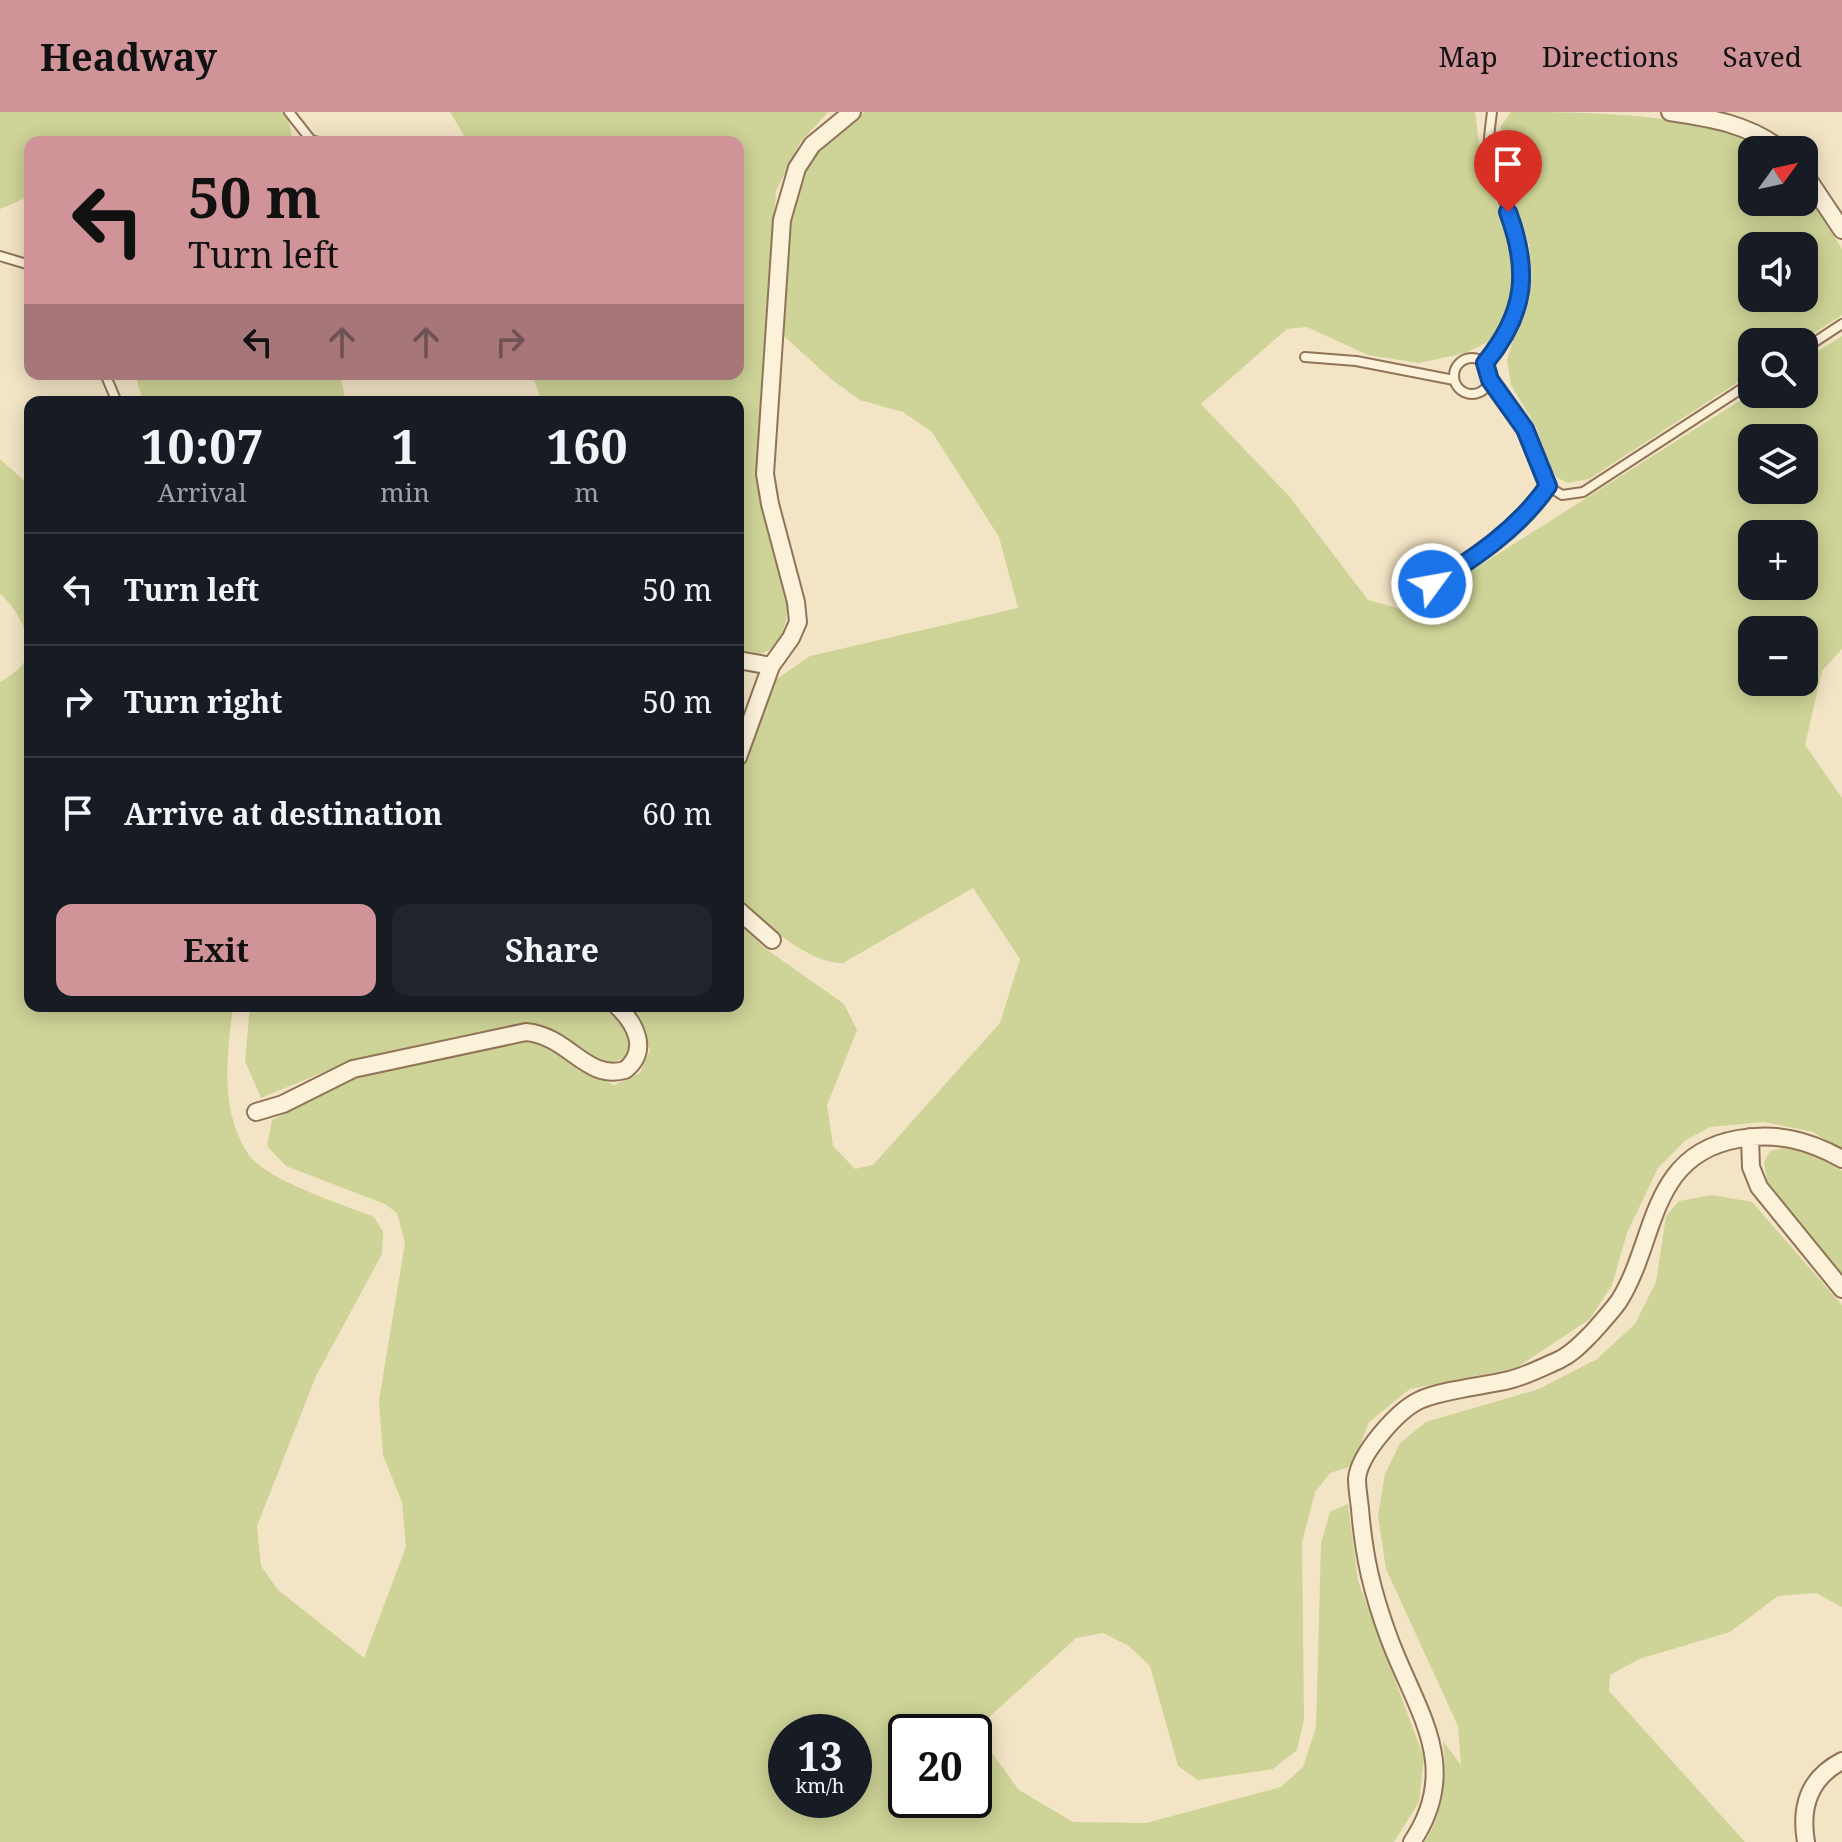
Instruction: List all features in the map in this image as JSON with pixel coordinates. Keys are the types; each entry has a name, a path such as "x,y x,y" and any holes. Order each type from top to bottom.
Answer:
{"street":[{"path":"744,740 771,666 791,638 798,622 796,602 765,474 782,220 797,168 812,145 852,112"},
{"path":"1670,112 1736,124 1764,136"},
{"path":"1818,194 1842,230"},
{"path":"744,661 771,666"},
{"path":"744,915 772,940"},
{"path":"256,1112 283,1104 353,1069 526,1032 553,1038 603,1072 625,1070 637,1054 639,1043 630,1018 624,1012"},
{"path":"1412,1842 1428,1818 1436,1771 1430,1735 1390,1641 1368,1577 1357,1476 1387,1425 1420,1400 1513,1379 1564,1357 1581,1345 1620,1299 1660,1199 1685,1163 1725,1141 1750,1137 1786,1137 1815,1144 1842,1159"},
{"path":"1750,1137 1751,1167 1759,1187 1842,1289"},
{"path":"1806,1842 1802,1818 1805,1800 1826,1771 1842,1761"}],"lane":[{"path":"289,112 308,136"},
{"path":"1485,363 1504,339 1522,285 1517,236 1490,164 1488,144 1492,112"},
{"path":"0,256 24,263"},
{"path":"1818,340 1842,324"},
{"path":"1305,357 1356,361 1454,380"},
{"path":"1490,380 1483,390 1472,394 1460,390 1454,380 1455,368 1463,359 1475,357 1485,363 1490,380 1525,429 1548,486 1562,495 1583,492 1738,391"},
{"path":"1432,584 1461,567 1505,533 1548,486"}],"green space":[{"path":"0,112 287,112 292,136 24,136 24,199 0,209"},
{"path":"450,112 828,112 800,143 776,191 758,478 787,611 782,635 767,651 757,654 744,651 744,396 540,396 534,380 744,380 744,136 464,136"},
{"path":"865,112 1475,112 1481,159 1513,249 1515,284 1500,332 1488,342 1465,353 1419,363 1368,355 1307,327 1287,329 1201,404 1289,496 1368,600 1408,611 1738,402 1738,408 1818,408 1818,351 1842,336 1842,649 1822,671 1818,688 1818,616 1738,616 1738,696 1816,696 1805,745 1842,798 1842,1151 1813,1132 1764,1122 1710,1127 1686,1140 1658,1168 1627,1233 1612,1285 1590,1319 1516,1368 1410,1389 1369,1422 1352,1466 1330,1473 1315,1492 1302,1542 1304,1719 1297,1750 1273,1769 1198,1780 1178,1766 1150,1666 1129,1646 1103,1633 1076,1638 992,1715 888,1714 888,1818 992,1818 992,1753 1019,1790 1073,1822 1146,1823 1281,1787 1303,1767 1316,1727 1321,1543 1330,1512 1348,1504 1358,1581 1424,1758 1419,1802 1394,1842 0,1842 0,682 24,662 24,1012 232,1012 228,1063 229,1101 239,1138 249,1155 258,1165 289,1183 374,1217 383,1232 382,1254 316,1376 257,1526 261,1566 278,1590 364,1658 406,1547 402,1502 383,1455 379,1401 405,1243 397,1213 385,1204 286,1166 267,1146 272,1120 358,1076 457,1056 528,1037 551,1043 586,1072 614,1085 640,1073 650,1050 639,1017 634,1012 744,1012 744,929 766,949 844,1004 857,1030 827,1105 833,1146 855,1169 873,1165 1000,1023 1020,959 973,888 843,963 815,957 801,949 744,905 744,754 774,681 810,656 1018,608 999,537 932,432 903,412 860,400 831,379 784,336 788,249 794,206 807,165 817,149"},
{"path":"1511,112 1643,117 1679,121 1740,136 1738,216 1818,216 1818,211 1842,249 1842,315 1818,330 1818,328 1738,328 1738,382 1589,479 1568,483 1558,478 1551,469 1536,427 1511,385 1507,360 1532,278 1529,245 1500,152 1501,126"},
{"path":"137,380 341,380 345,396 141,396"},
{"path":"0,459 24,481 24,630 12,607 0,594"},
{"path":"249,1012 611,1012 624,1027 628,1039 627,1055 607,1063 590,1057 557,1032 526,1024 348,1062 261,1098 245,1061"},
{"path":"1783,1148 1807,1152 1842,1171 1842,1275 1767,1181 1764,1162 1770,1151"},
{"path":"1712,1195 1752,1202 1842,1305 1842,1607 1816,1593 1778,1596 1730,1632 1639,1659 1610,1675 1609,1691 1745,1842 1425,1842 1443,1793 1443,1741 1461,1765 1458,1726 1386,1569 1378,1516 1385,1474 1400,1443 1426,1422 1539,1389 1597,1359 1635,1324 1656,1282 1666,1216 1679,1201"}],"route":[{"path":"1432,584 1461,567 1505,533 1548,486 1525,429 1490,380 1489,368 1485,363 1504,339 1515,314 1522,285 1522,259 1508,212"}]}
